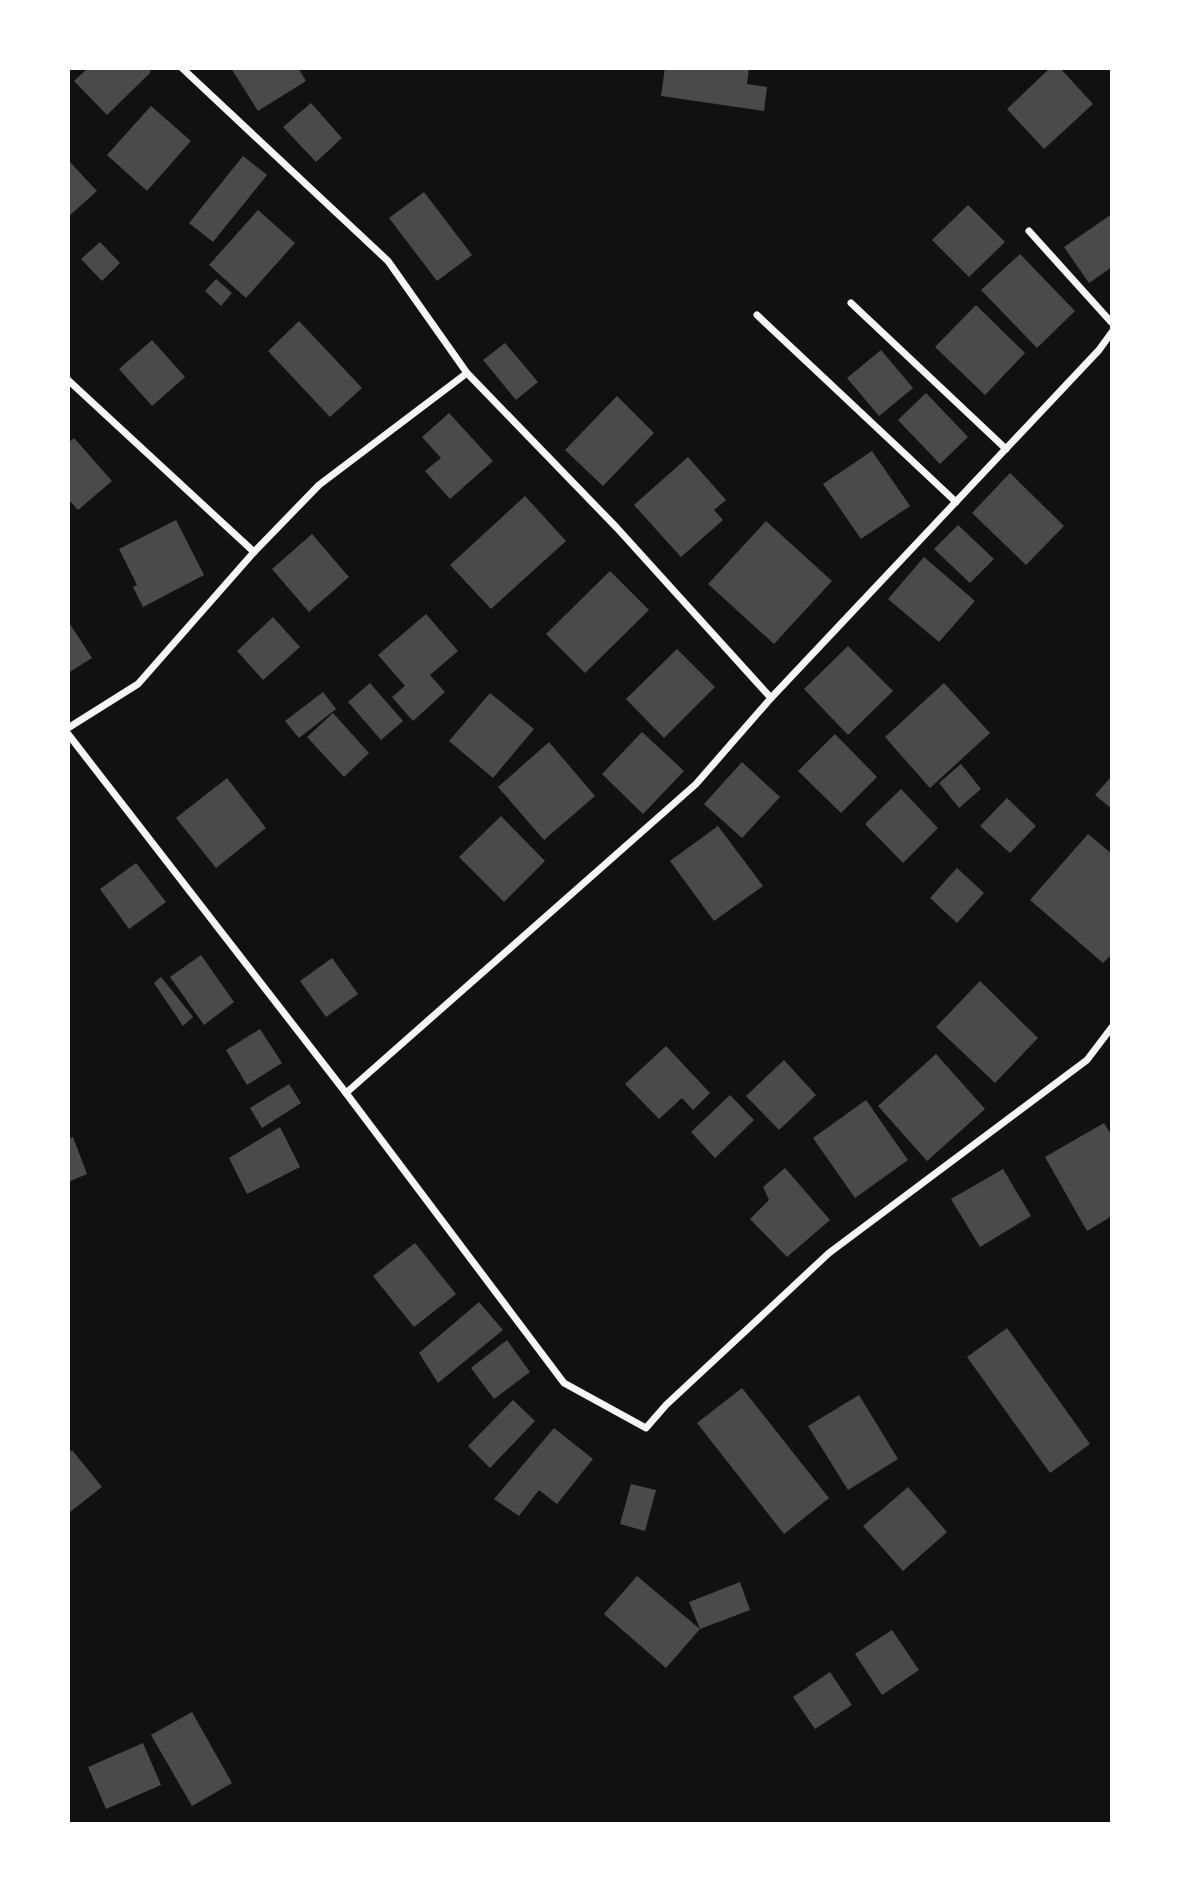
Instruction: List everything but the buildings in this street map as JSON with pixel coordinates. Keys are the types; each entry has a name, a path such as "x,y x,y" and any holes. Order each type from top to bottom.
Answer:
{"street":[{"path":"181,68 388,261 467,373 617,528 771,698"},
{"path":"1029,230 1112,323"},
{"path":"851,303 1006,449"},
{"path":"757,315 956,502"},
{"path":"346,1093 696,784 771,698 1099,350 1112,332"},
{"path":"68,727 138,684 254,552 319,485 467,373"},
{"path":"68,380 254,552"},
{"path":"68,734 346,1093 564,1383 646,1428 666,1405 829,1253 1087,1060 1112,1027"}]}
